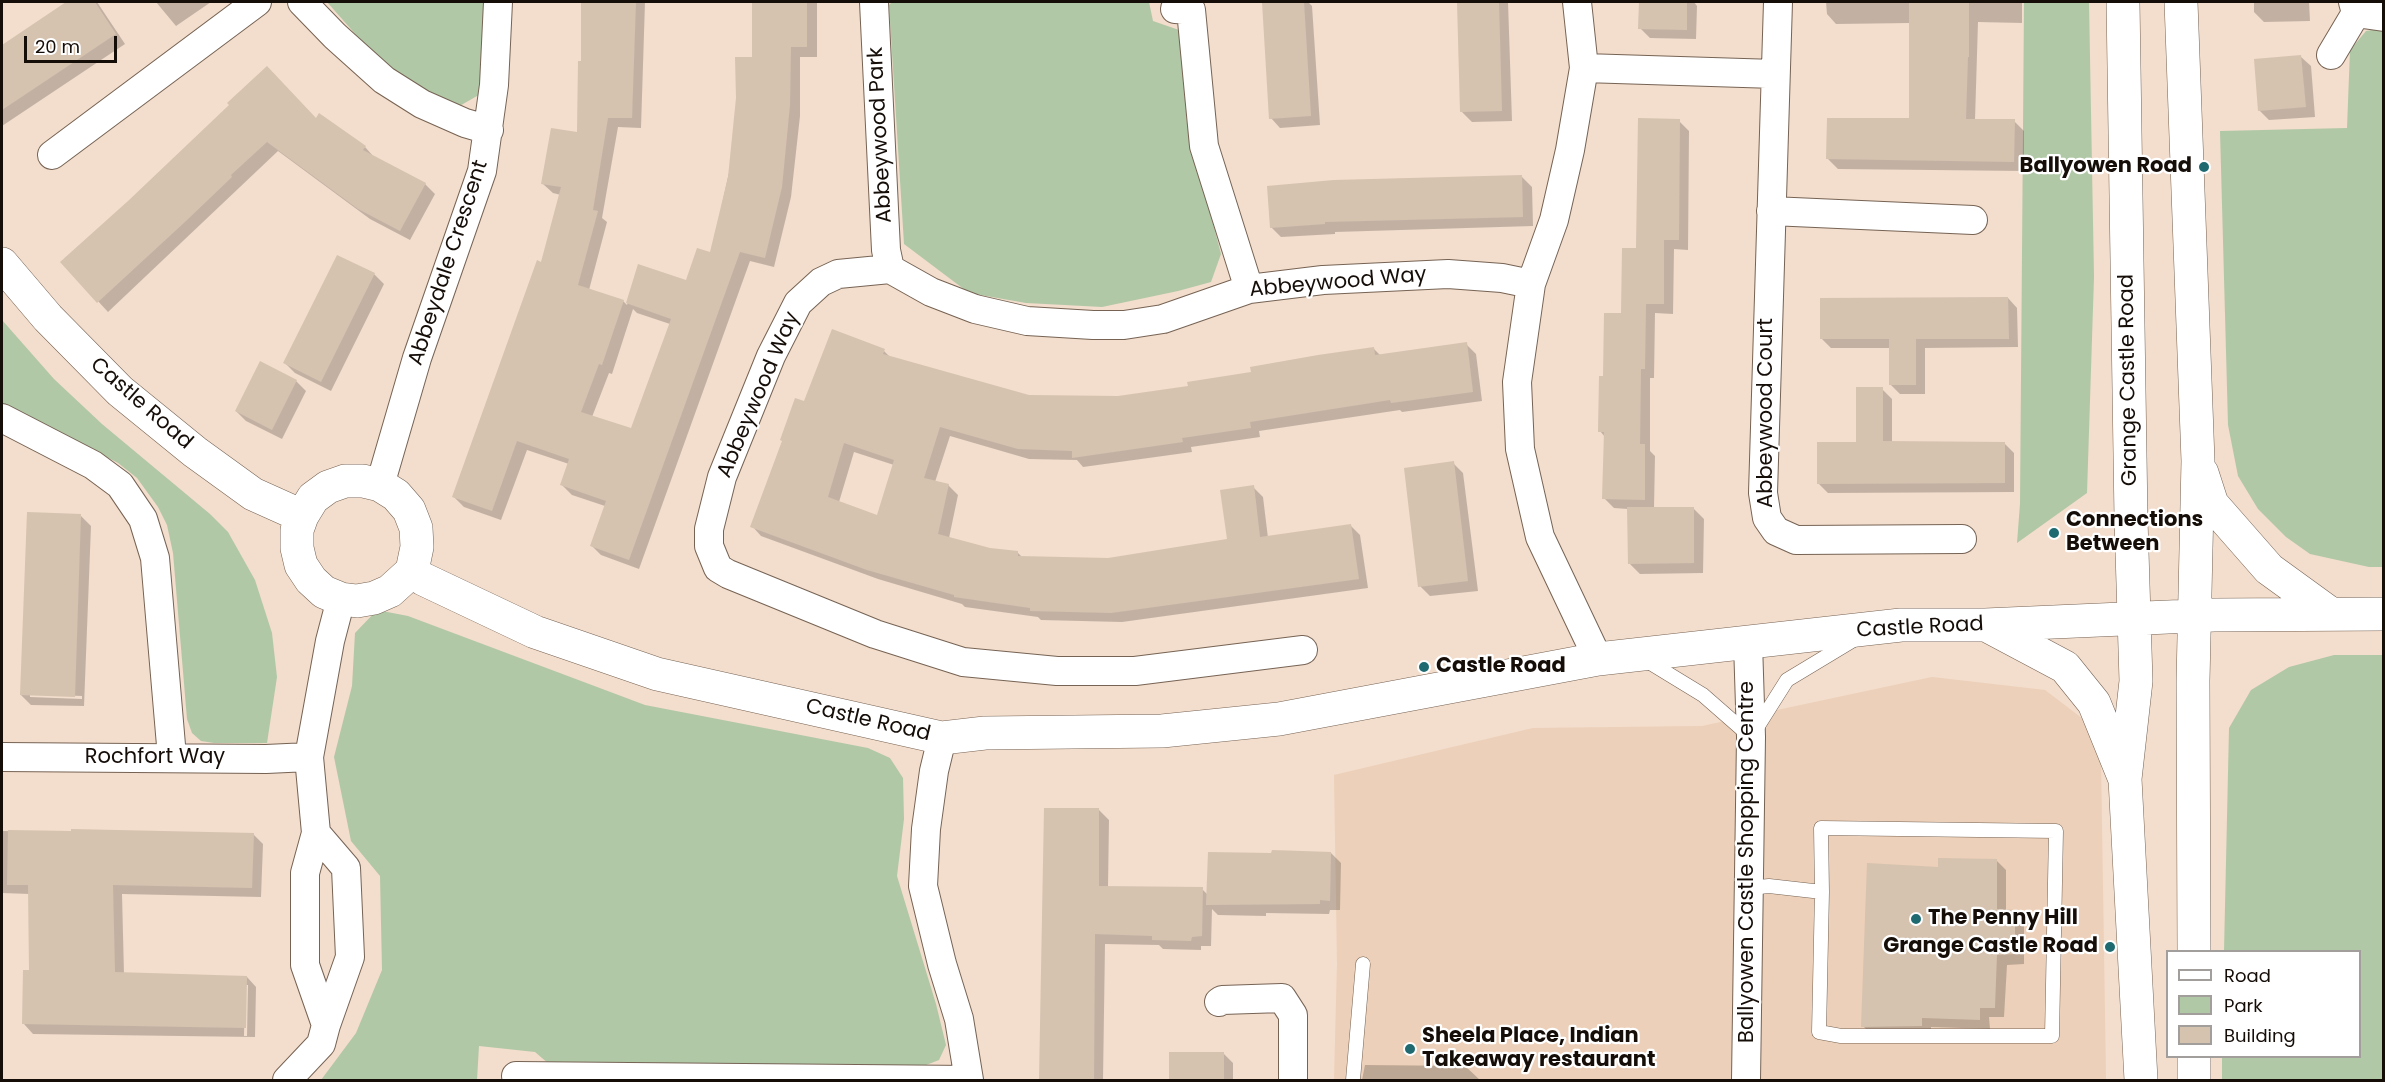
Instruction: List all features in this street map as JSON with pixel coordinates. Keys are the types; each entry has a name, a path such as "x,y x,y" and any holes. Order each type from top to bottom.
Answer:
{"street":[{"path":"52,155 257,2"},
{"path":"302,2 384,81 422,104 465,123 489,130"},
{"name":"Abbeydale Crescent","path":"380,485 417,358 482,171 489,130 498,2"},
{"name":"Abbeywood Park","path":"874,2 886,250 890,269"},
{"path":"1577,2 1584,68 1570,150 1554,220 1531,284 1517,382 1520,449 1540,537 1598,660"},
{"name":"Abbeywood Court","path":"1778,2 1763,493 1767,518 1776,531 1796,540 1962,540"},
{"name":"Grange Castle Road","path":"2123,2 2136,681 2125,779 2141,1080"},
{"path":"2181,2 2198,461 2193,681 2194,950"},
{"path":"2331,55 2354,7 2384,17"},
{"path":"1174,9 1191,10 1204,147 1249,289"},
{"path":"1584,68 1775,74"},
{"path":"1771,211 1973,220"},
{"name":"Castle Road","path":"2,264 48,318 120,391 195,452 253,494 302,516"},
{"name":"Abbeywood Way","path":"1302,650 1135,671 1057,671 963,662 875,634 718,568 709,546 709,530 722,477 771,356 798,303 822,282 838,274 890,269 931,292 975,309 1027,321 1094,325 1124,325 1163,319 1249,289 1323,280 1419,274 1481,276 1531,284"},
{"path":"2,418 93,465 120,485 143,519 155,558 172,757"},
{"path":"2198,461 2212,504 2238,536 2269,569 2331,614"},
{"path":"345,481 363,481 380,485 396,495 409,510 416,528 417,547 412,571 390,591 374,598 357,601 341,599 324,592 310,580 301,565 297,548 297,530 302,516 313,498 328,487 345,481"},
{"name":"Castle Road","path":"412,571 423,579 535,632 657,674 942,738 985,733 1162,731 1279,719 1598,660 1901,625 1985,625 2195,616 2384,614"},
{"path":"326,1025 305,965 305,873 316,833 309,757 330,641 341,599"},
{"path":"1985,625 2065,667 2094,703 2125,779"},
{"name":"Ballyowen Castle Shopping Centre","path":"1746,1080 1751,737 1748,643"},
{"path":"516,1076 969,1080 959,1019 942,964 923,885 926,829 934,771 942,738"},
{"name":"Rochfort Way","path":"2,757 266,759 309,757"},
{"path":"287,1080 321,1044 350,957 346,868 316,833"},
{"path":"1219,1002 1222,1000 1282,998 1293,1015 1293,1080"},
{"path":"2194,1058 2194,1080"}],"lane":[{"path":"1640,656 1703,694 1751,737 1787,680 1872,628"},
{"path":"1821,828 2056,831 2052,1036 1841,1036 1819,1032 1822,892 1821,828"},
{"path":"1749,888 1769,886 1822,892"},
{"path":"1353,1080 1363,964"}],"shaded area":[{"path":"1932,677 2045,690 2083,719 2101,762 2106,1080 1334,1080 1337,963 1334,775 1533,728 1702,726"}],"green space":[{"path":"327,2 483,2 484,92 456,108 380,62"},
{"path":"892,2 1149,2 1153,21 1179,30 1187,123 1221,254 1211,282 1102,307 1026,303 969,293 904,244 889,5"},
{"path":"2024,2 2089,2 2094,277 2087,493 2017,543 2020,504"},
{"path":"2383,28 2383,567 2369,567 2310,554 2286,537 2258,509 2238,476 2228,425 2220,131 2347,128 2350,50 2366,31"},
{"path":"2,320 54,379 102,424 210,514 228,532 255,580 272,633 277,677 267,743 214,743 201,741 192,733 187,719 173,553 167,525 158,507 137,478 118,463 2,403"},
{"path":"377,610 408,616 645,705 868,748 890,758 903,778 904,819 897,876 936,1004 946,1045 939,1060 921,1067 549,1064 535,1052 479,1046 477,1080 321,1080 356,1033 382,970 380,876 351,841 334,757 352,686 355,633"},
{"path":"2334,655 2383,655 2383,1080 2222,1080 2222,1058 2361,1058 2361,950 2224,950 2229,728 2251,690 2289,667"}],"building":[{"path":"66,2 95,2 116,34 2,110 2,45"},
{"path":"581,2 636,2 632,118 608,118 593,210 598,211 578,285 624,300 602,365 599,364 581,412 631,428 671,319 626,303 638,264 686,280 697,248 710,252 728,177 736,98 735,57 752,57 752,2 807,2 807,47 791,47 790,105 782,187 765,258 740,252 629,560 590,546 606,501 560,485 569,459 517,441 492,511 452,497 537,260 541,262 561,187 541,184 551,128 577,132 578,61 581,61"},
{"path":"1262,2 1304,2 1311,116 1269,119"},
{"path":"1457,2 1499,2 1502,111 1460,112"},
{"path":"1639,2 1687,2 1687,30 1638,29"},
{"path":"1909,2 1969,2 1966,119 2015,119 2014,162 1826,159 1827,118 1909,118"},
{"path":"2301,55 2306,107 2258,111 2254,59"},
{"path":"267,66 316,118 319,113 366,146 363,150 426,183 400,231 358,209 267,142 97,303 60,262 128,201"},
{"path":"1638,118 1680,119 1679,240 1664,240 1664,304 1646,304 1645,369 1641,369 1640,444 1645,444 1645,500 1602,499 1604,432 1598,432 1599,376 1603,376 1604,313 1621,313 1622,248 1636,248"},
{"path":"1522,175 1523,217 1325,222 1325,224 1270,228 1267,186 1334,180"},
{"path":"337,255 375,273 321,382 283,363"},
{"path":"2008,297 2009,339 1916,339 1916,385 1889,385 1889,339 1820,339 1820,298"},
{"path":"832,329 885,349 883,354 1029,395 1118,396 1188,386 1187,382 1251,372 1250,367 1318,355 1374,347 1375,355 1467,342 1473,392 1391,403 1390,400 1250,422 1251,428 1182,438 1183,442 1072,458 1072,451 1018,449 940,427 924,478 949,484 938,534 990,548 1018,551 1018,556 1108,558 1227,539 1220,490 1254,485 1260,537 1351,524 1359,579 1111,613 1030,611 1030,608 954,597 954,595 867,570 750,527 782,441 780,440 795,398 804,401","holes":["844,443 894,460 877,515 828,497"]},
{"path":"260,361 297,380 272,430 235,411"},
{"path":"1856,387 1883,387 1883,441 2005,442 2005,483 1817,484 1817,442 1856,442"},
{"path":"1454,461 1468,581 1418,587 1404,468"},
{"path":"1627,507 1694,507 1694,563 1628,564"},
{"path":"27,512 81,514 75,697 20,695"},
{"path":"1044,808 1099,808 1099,886 1203,887 1202,936 1192,937 1191,941 1152,940 1152,936 1095,934 1094,1080 1039,1080"},
{"path":"71,829 254,833 252,888 113,885 115,972 247,976 246,1028 22,1024 23,970 29,970 28,885 7,885 8,830 71,831"},
{"path":"1272,850 1331,852 1330,901 1320,900 1320,904 1206,905 1208,852 1271,853"},
{"path":"1938,858 1997,859 1997,909 2015,910 2015,954 1997,955 1995,1008 1980,1008 1980,1020 1922,1018 1922,1026 1861,1027 1867,863 1938,867"},
{"path":"1169,1052 1224,1052 1224,1080 1169,1080"}],"place":[{"name":"Ballyowen Road","path":"2204,167"},
{"name":"Connections Between","path":"2054,533"},
{"name":"Castle Road","path":"1424,667"},
{"name":"The Penny Hill","path":"1916,919"},
{"name":"Grange Castle Road","path":"2110,947"},
{"name":"Sheela Place, Indian Takeaway restaurant","path":"1410,1049"}]}
